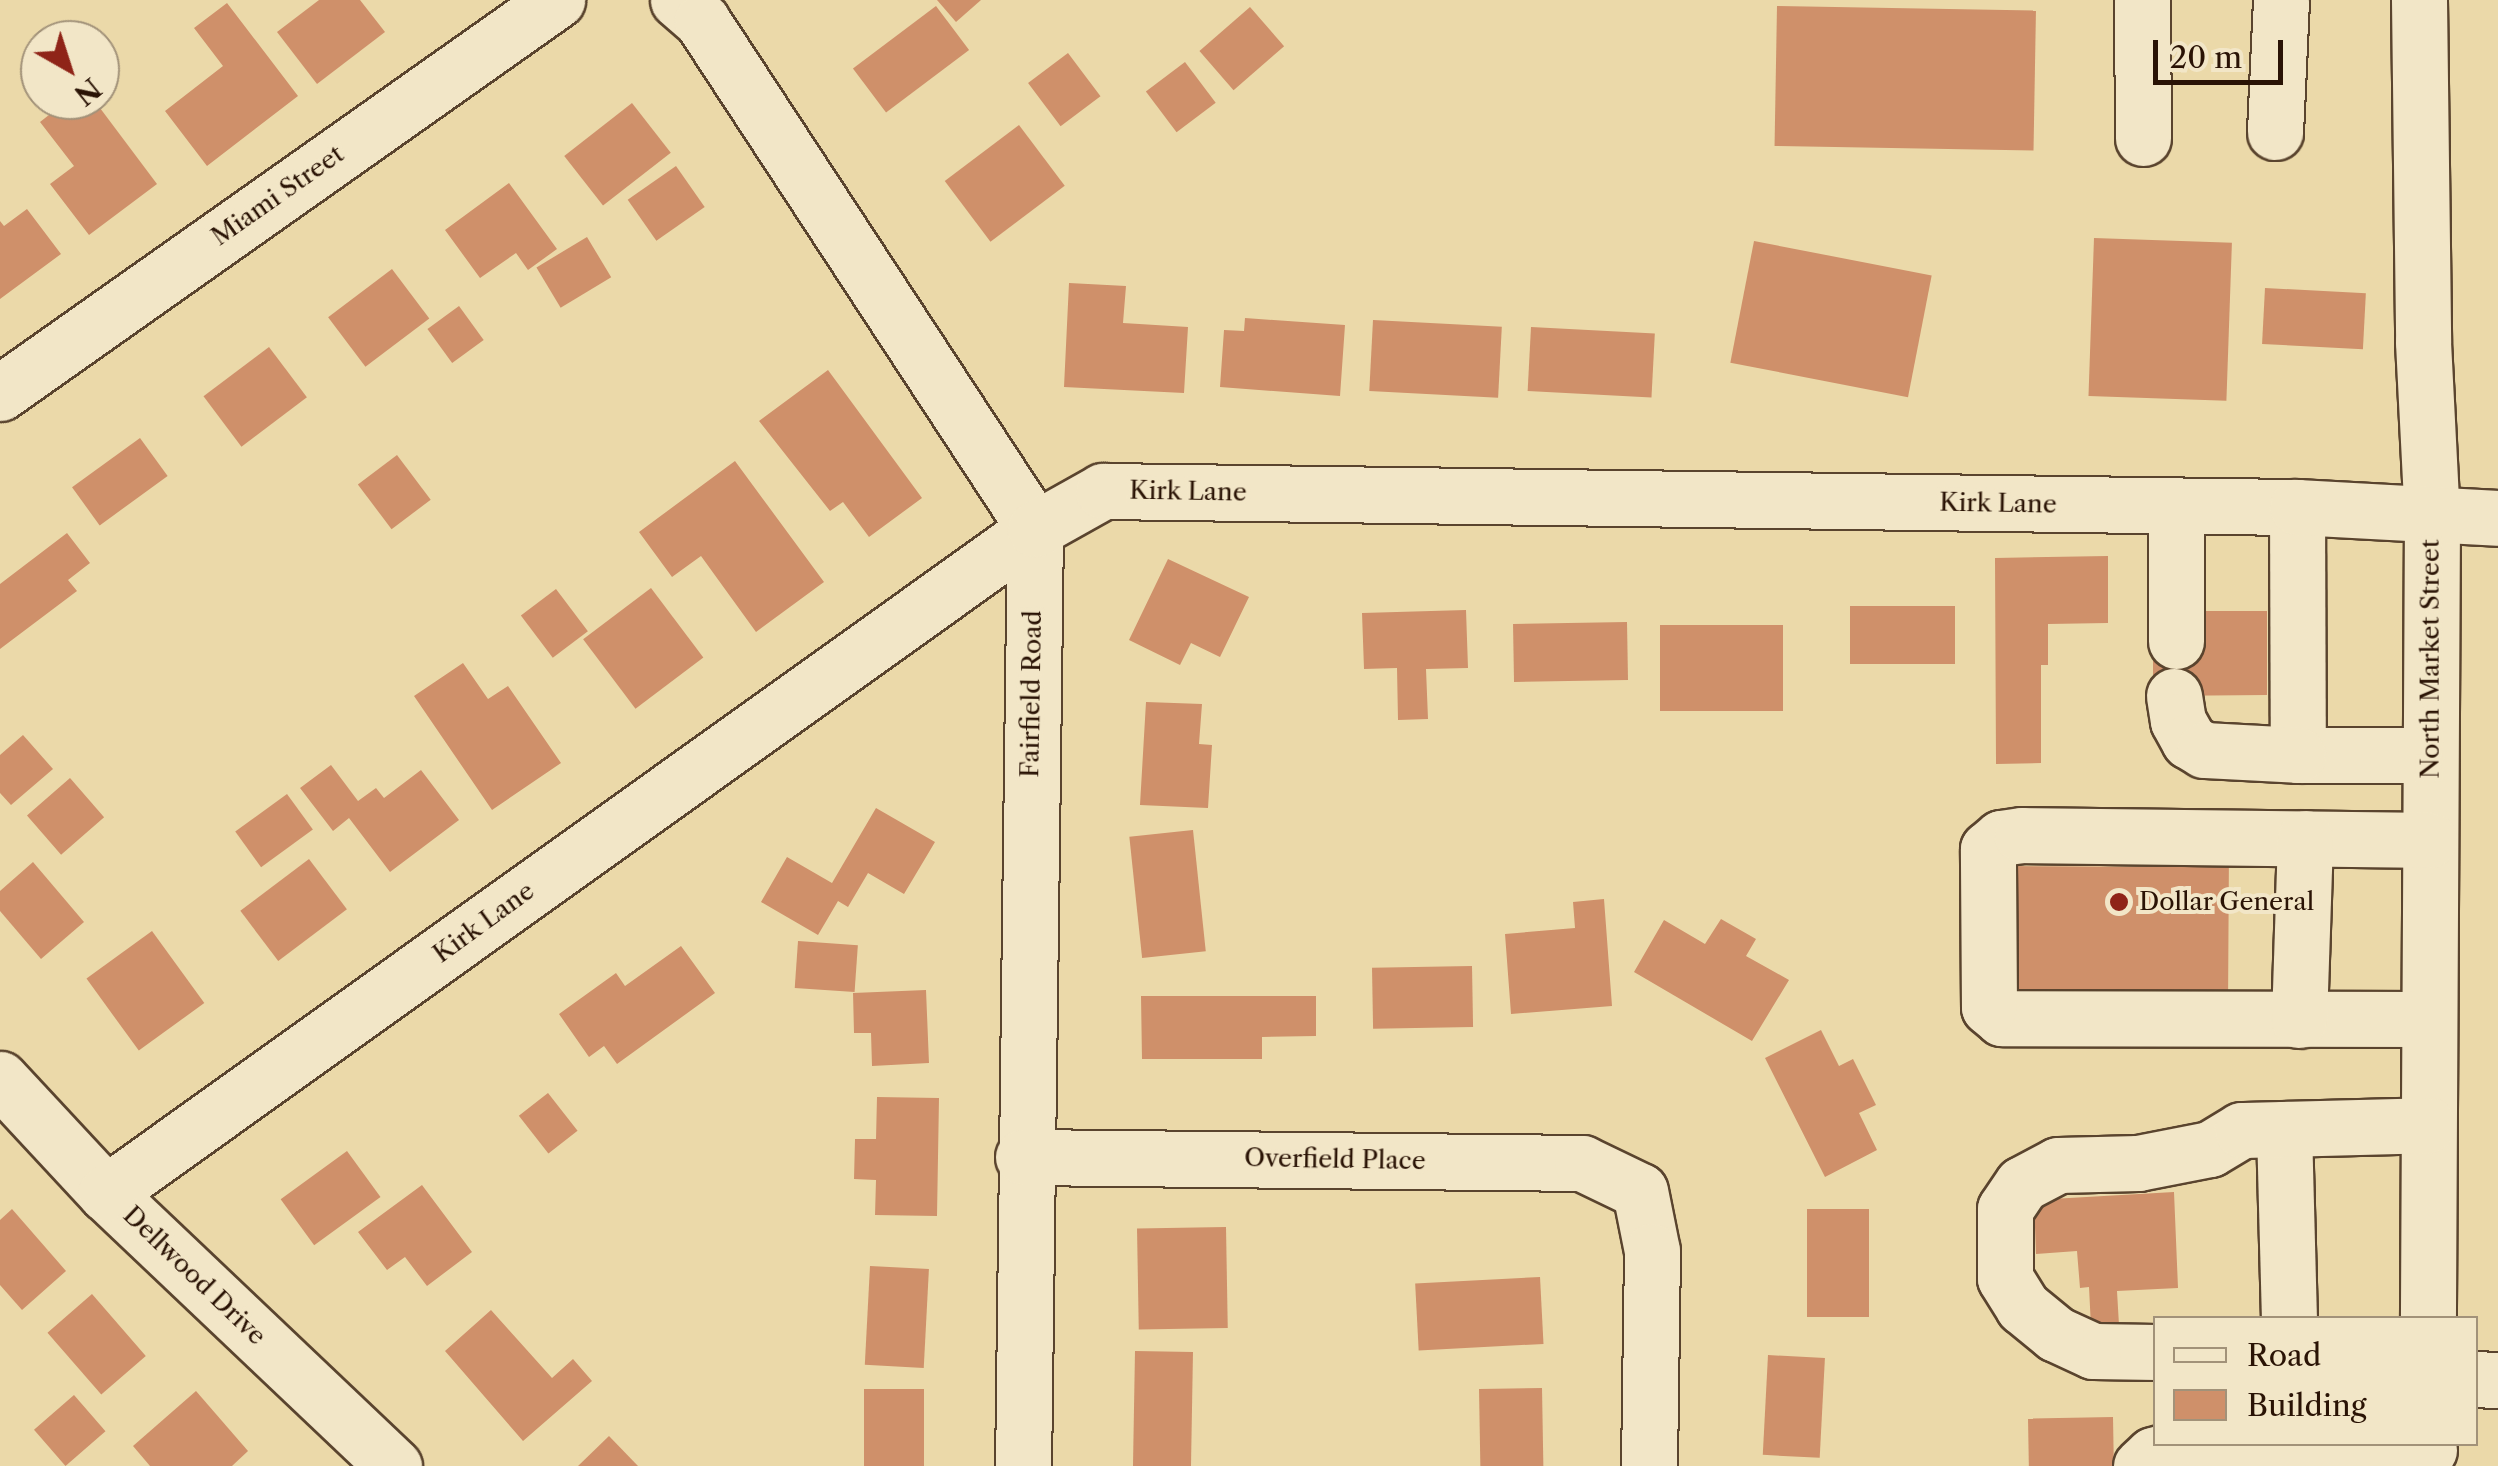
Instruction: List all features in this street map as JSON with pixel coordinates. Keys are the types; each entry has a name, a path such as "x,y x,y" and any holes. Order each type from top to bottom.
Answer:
{"street":[{"name":"Miami Street","path":"0,394 557,0"},
{"path":"2142,0 2143,138"},
{"path":"2274,132 2281,0"},
{"name":"North Market Street","path":"2419,0 2423,342 2432,516 2428,1316"},
{"path":"703,7 1035,528"},
{"name":"Kirk Lane","path":"106,1192 1035,528 1103,491 2296,508 2498,518"},
{"path":"2176,506 2176,640"},
{"path":"2296,508 2298,755"},
{"name":"Fairfield Road","path":"1023,1466 1035,528"},
{"path":"2174,696 2178,722 2189,742 2204,750 2430,756"},
{"path":"2428,1019 2002,1018 1989,1007 1988,849 2001,838 2022,835 2429,840"},
{"path":"2300,1020 2304,838"},
{"name":"Dellwood Drive","path":"0,1079 106,1192 394,1466"},
{"path":"2153,1352 2093,1351 2056,1334 2024,1307 2005,1278 2005,1209 2022,1184 2058,1165 2138,1163 2210,1150 2242,1130 2428,1125"},
{"path":"2284,1129 2289,1316"},
{"name":"Overfield Place","path":"1024,1157 1582,1162 1640,1190 1652,1251 1649,1466"},
{"path":"2141,1466 2153,1455 2174,1449 2429,1453"}],"building":[{"path":"319,0 360,0 385,32 317,84 277,32"},
{"path":"937,0 981,0 956,22"},
{"path":"227,3 298,96 207,166 165,111 223,66 194,28"},
{"path":"936,6 969,50 886,113 853,69"},
{"path":"1777,6 2036,11 2034,150 1775,146"},
{"path":"1250,7 1284,46 1234,90 1199,51"},
{"path":"1068,53 1100,96 1061,126 1028,83"},
{"path":"1185,62 1216,103 1177,132 1146,91"},
{"path":"632,103 671,153 603,206 564,156"},
{"path":"109,120 157,184 89,235 50,184 74,166 40,122"},
{"path":"1019,125 1065,186 990,242 945,181"},
{"path":"676,166 705,207 656,241 628,200"},
{"path":"509,183 557,249 528,270 516,253 480,278 445,230"},
{"path":"27,209 61,254 0,299 0,221 4,226"},
{"path":"587,237 611,277 561,308 536,267"},
{"path":"2094,238 2232,243 2226,401 2088,396"},
{"path":"1754,241 1932,276 1908,397 1730,363"},
{"path":"392,269 429,319 365,367 328,317"},
{"path":"1069,283 1126,286 1123,323 1188,327 1184,393 1064,387"},
{"path":"2265,288 2366,293 2363,349 2262,344"},
{"path":"459,306 484,340 452,363 427,329"},
{"path":"1245,318 1345,325 1340,396 1220,387 1224,330 1244,331"},
{"path":"1373,320 1502,327 1498,398 1369,391"},
{"path":"1531,327 1655,333 1651,397 1528,391"},
{"path":"269,347 307,397 241,447 204,396"},
{"path":"828,370 922,498 869,537 843,502 830,511 759,421"},
{"path":"140,438 168,476 100,525 72,487"},
{"path":"397,455 431,500 392,529 358,484"},
{"path":"735,461 824,582 756,632 701,556 672,577 639,532"},
{"path":"67,533 90,563 68,580 77,591 0,649 0,584"},
{"path":"2108,556 2108,623 2048,624 2048,665 2041,665 2041,763 1996,764 1995,558"},
{"path":"1168,559 1249,597 1220,657 1191,643 1180,665 1129,640"},
{"path":"651,588 703,657 635,709 583,639"},
{"path":"556,589 588,631 553,658 521,615"},
{"path":"1850,606 1955,606 1955,664 1850,664"},
{"path":"1466,610 1468,668 1426,669 1428,719 1398,720 1397,668 1364,669 1362,613"},
{"path":"2203,611 2267,611 2267,695 2153,696 2153,640"},
{"path":"1627,622 1628,680 1514,682 1513,624"},
{"path":"1660,625 1783,625 1783,711 1660,711"},
{"path":"463,663 488,699 508,686 561,763 492,810 414,696"},
{"path":"1146,702 1202,704 1199,744 1212,745 1208,808 1140,805"},
{"path":"23,735 53,769 11,805 0,793 0,755"},
{"path":"331,765 358,801 376,788 384,798 421,770 459,820 390,872 349,818 333,831 300,788"},
{"path":"70,778 104,817 61,855 27,815"},
{"path":"287,794 313,830 261,867 235,832"},
{"path":"876,808 935,842 904,894 868,873 848,907 838,901 818,935 761,902 787,857 832,883"},
{"path":"1193,830 1206,951 1142,958 1129,837"},
{"name":"Dollar General","path":"2186,848 2229,848 2228,1008 2002,1002 2010,866 2186,867"},
{"path":"309,859 347,909 278,961 240,911"},
{"path":"33,862 84,922 41,959 0,911 0,891"},
{"path":"1604,899 1612,1006 1511,1014 1505,934 1575,928 1573,902"},
{"path":"1721,919 1756,939 1746,956 1789,980 1752,1041 1634,972 1664,920 1705,944"},
{"path":"152,931 204,1003 139,1051 86,979"},
{"path":"798,941 858,945 855,992 795,988"},
{"path":"681,946 715,993 617,1064 604,1046 589,1057 559,1014 616,973 625,986"},
{"path":"1472,966 1473,1027 1373,1029 1372,968"},
{"path":"926,990 929,1063 872,1066 871,1033 854,1033 853,993"},
{"path":"1141,996 1316,996 1316,1036 1262,1037 1262,1059 1142,1059"},
{"path":"1821,1030 1839,1066 1853,1059 1876,1105 1859,1113 1877,1150 1825,1177 1765,1058"},
{"path":"548,1093 578,1131 548,1154 519,1116"},
{"path":"877,1097 939,1098 937,1216 875,1215 876,1180 854,1179 855,1139 876,1139"},
{"path":"347,1151 381,1197 314,1245 281,1199"},
{"path":"422,1185 472,1252 427,1286 405,1257 387,1270 358,1232"},
{"path":"2174,1192 2178,1288 2117,1291 2119,1325 2091,1327 2089,1287 2080,1288 2077,1251 2036,1254 2034,1200"},
{"path":"12,1209 66,1271 22,1310 0,1285 0,1220"},
{"path":"1807,1209 1869,1209 1869,1317 1807,1317"},
{"path":"1226,1227 1228,1328 1139,1330 1137,1229"},
{"path":"870,1266 929,1269 924,1368 865,1365"},
{"path":"1540,1277 1544,1344 1419,1350 1415,1284"},
{"path":"92,1294 146,1356 101,1395 47,1333"},
{"path":"491,1310 552,1378 573,1359 592,1381 523,1441 445,1351"},
{"path":"1135,1351 1193,1352 1191,1466 1133,1466"},
{"path":"1768,1355 1825,1358 1820,1458 1763,1455"},
{"path":"1542,1388 1543,1466 1480,1466 1479,1389"},
{"path":"864,1389 924,1389 924,1466 864,1466"},
{"path":"196,1391 248,1451 232,1466 150,1466 133,1446"},
{"path":"74,1395 105,1431 65,1466 34,1430"},
{"path":"2113,1417 2114,1466 2029,1466 2028,1418"},
{"path":"609,1436 638,1466 578,1466"}],"place":[{"name":"Dollar General","path":"2119,902"}]}
